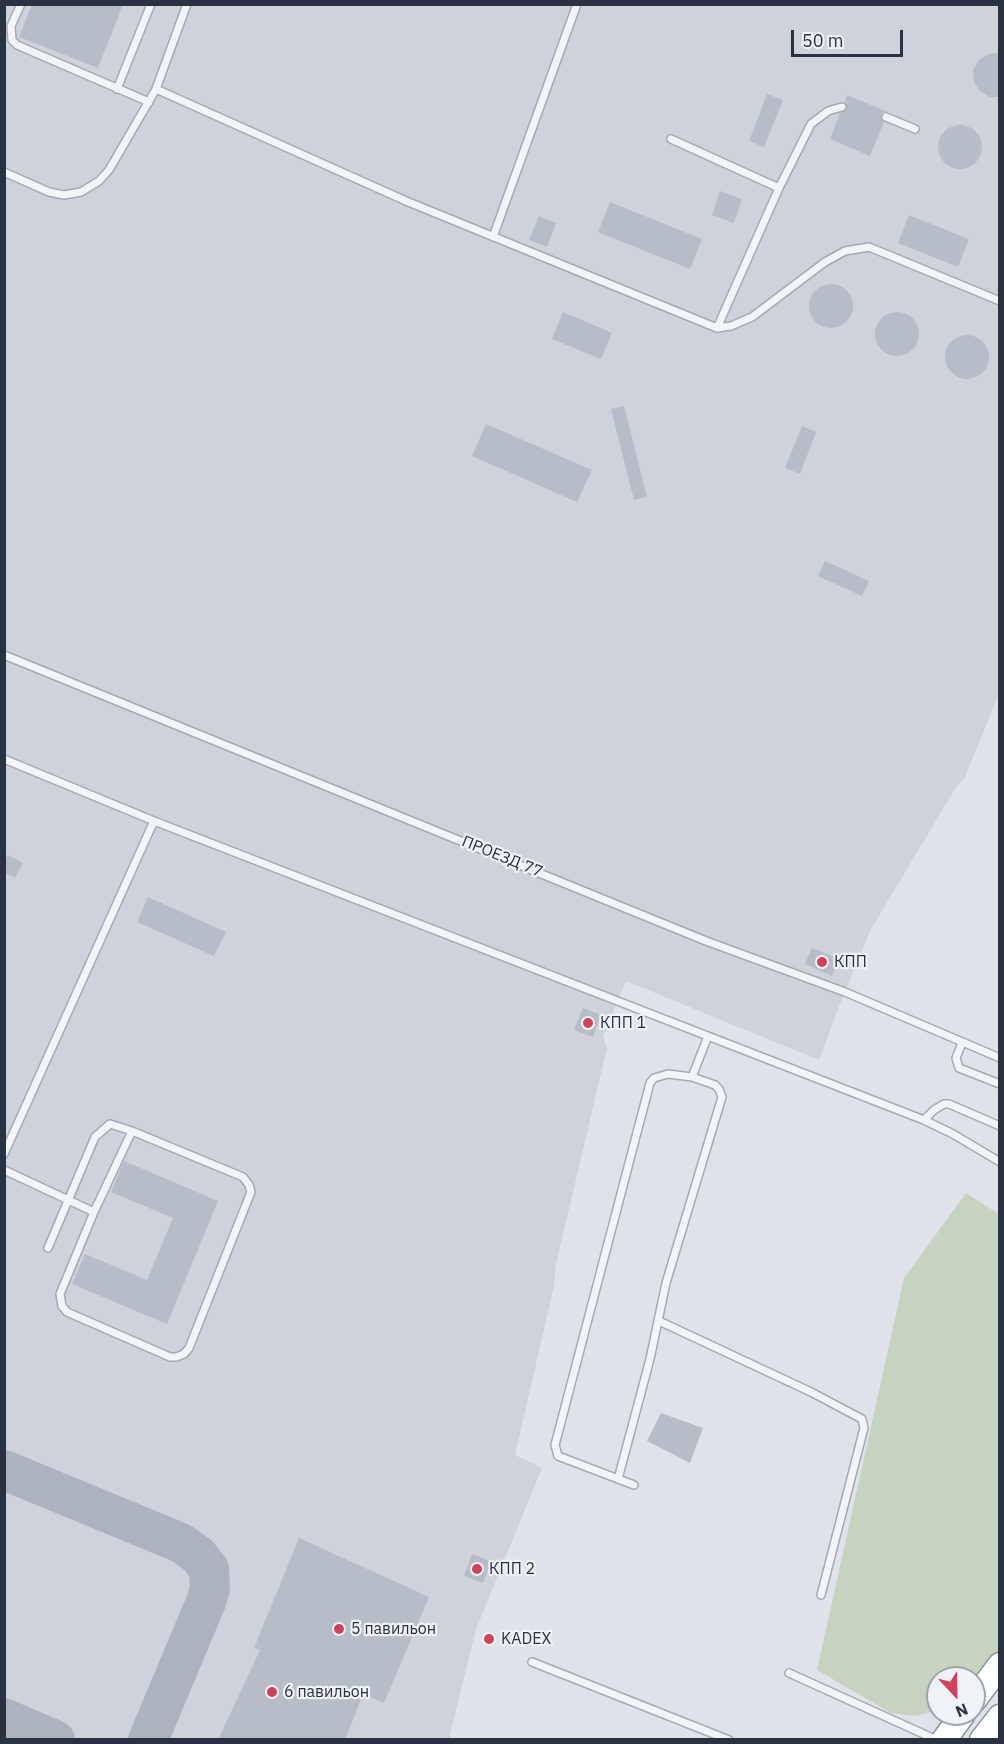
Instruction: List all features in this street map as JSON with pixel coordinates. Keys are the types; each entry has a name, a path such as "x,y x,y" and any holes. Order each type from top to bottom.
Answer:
{"highway":[{"path":"986,1683 999,1665"},
{"path":"982,1740 999,1717"},
{"path":"944,1740 954,1726"}],"lane":[{"path":"21,4 11,26 12,40 17,45 148,102"},
{"path":"117,89 151,4"},
{"path":"4,172 49,192 64,195 81,192 99,181 109,170 156,88 187,4"},
{"path":"494,237 577,4"},
{"path":"156,88 406,201 717,328 731,326 752,317 825,262 845,251 869,246 999,301"},
{"path":"717,328 779,188 811,124 828,111 842,108"},
{"path":"886,117 915,129"},
{"path":"670,139 779,188"},
{"name":"ПРОЕЗД 77","path":"4,655 706,941 845,992 999,1058"},
{"path":"4,759 154,821 924,1120 953,1134 999,1162"},
{"path":"4,1154 154,821"},
{"path":"692,1077 708,1036"},
{"path":"962,1042 956,1058 959,1068 999,1084"},
{"path":"618,1479 672,1264 722,1097 715,1085 692,1077 668,1074 654,1078 650,1083 555,1445 558,1456 618,1479 634,1485"},
{"path":"924,1120 934,1110 944,1104 949,1104 999,1126"},
{"path":"48,1248 95,1137 110,1124 132,1131 243,1177 251,1192 189,1348 184,1354 170,1357 67,1311 62,1306 60,1294 94,1212 132,1131"},
{"path":"4,1170 94,1212"},
{"path":"659,1321 811,1392 862,1419 864,1428 821,1595"},
{"path":"532,1662 729,1740"},
{"path":"789,1673 937,1740"}],"shaded area":[{"path":"5,5 999,5 999,694 964,779 956,787 870,931 819,1060 626,981 603,1036 607,1048 556,1264 554,1286 515,1455 542,1468 476,1629 449,1739 5,1740"}],"green space":[{"path":"966,1193 999,1214 999,1651 985,1666 926,1666 926,1713 916,1716 891,1713 817,1670 904,1278"}],"building":[{"path":"32,4 123,4 98,68 19,37"},
{"path":"999,53 999,97 990,97 980,91 974,82 973,70 979,60 989,54"},
{"path":"767,94 783,100 764,147 749,141"},
{"path":"847,95 888,112 883,112 881,115 884,122 870,156 830,139 840,113 847,109 845,102"},
{"path":"960,125 975,132 982,147 975,162 960,169 945,162 938,147 945,132"},
{"path":"720,191 742,199 734,223 712,215"},
{"path":"610,202 702,239 690,269 598,232"},
{"path":"909,215 969,239 958,267 898,243"},
{"path":"539,216 556,223 547,247 529,240"},
{"path":"831,284 846,291 853,306 846,321 831,328 816,321 809,306 816,291"},
{"path":"563,312 612,333 601,359 552,339"},
{"path":"897,312 912,319 919,334 912,349 897,356 882,349 875,334 882,319"},
{"path":"967,335 982,342 989,357 982,372 967,379 952,372 945,357 952,342"},
{"path":"624,406 647,497 634,500 611,409"},
{"path":"486,424 592,470 577,502 472,456"},
{"path":"802,426 816,432 800,474 785,468"},
{"path":"825,561 869,581 862,596 818,576"},
{"path":"8,855 23,863 15,878 4,872 4,862"},
{"path":"148,897 226,932 214,956 137,922"},
{"name":"КПП","path":"812,948 839,959 832,976 805,964"},
{"name":"КПП 1","path":"583,1008 601,1015 593,1037 574,1030"},
{"path":"124,1161 218,1201 167,1324 72,1284 85,1254 147,1280 173,1218 111,1192"},
{"path":"661,1413 703,1428 690,1463 647,1441"},
{"name":"5 павильон","path":"299,1538 429,1597 384,1703 363,1694 345,1740 218,1740 260,1650 254,1648"},
{"name":"КПП 2","path":"472,1554 491,1561 483,1583 464,1576"}],"taxiway":[{"path":"4,1470 181,1543 198,1555 209,1569 210,1588 206,1602 148,1740"},
{"path":"4,1718 55,1740"}],"place":[{"name":"КПП","path":"822,962"},
{"name":"КПП 1","path":"588,1023"},
{"name":"КПП 2","path":"477,1569"},
{"name":"5 павильон","path":"339,1629"},
{"name":"KADEX","path":"489,1639"},
{"name":"6 павильон","path":"272,1692"}]}
